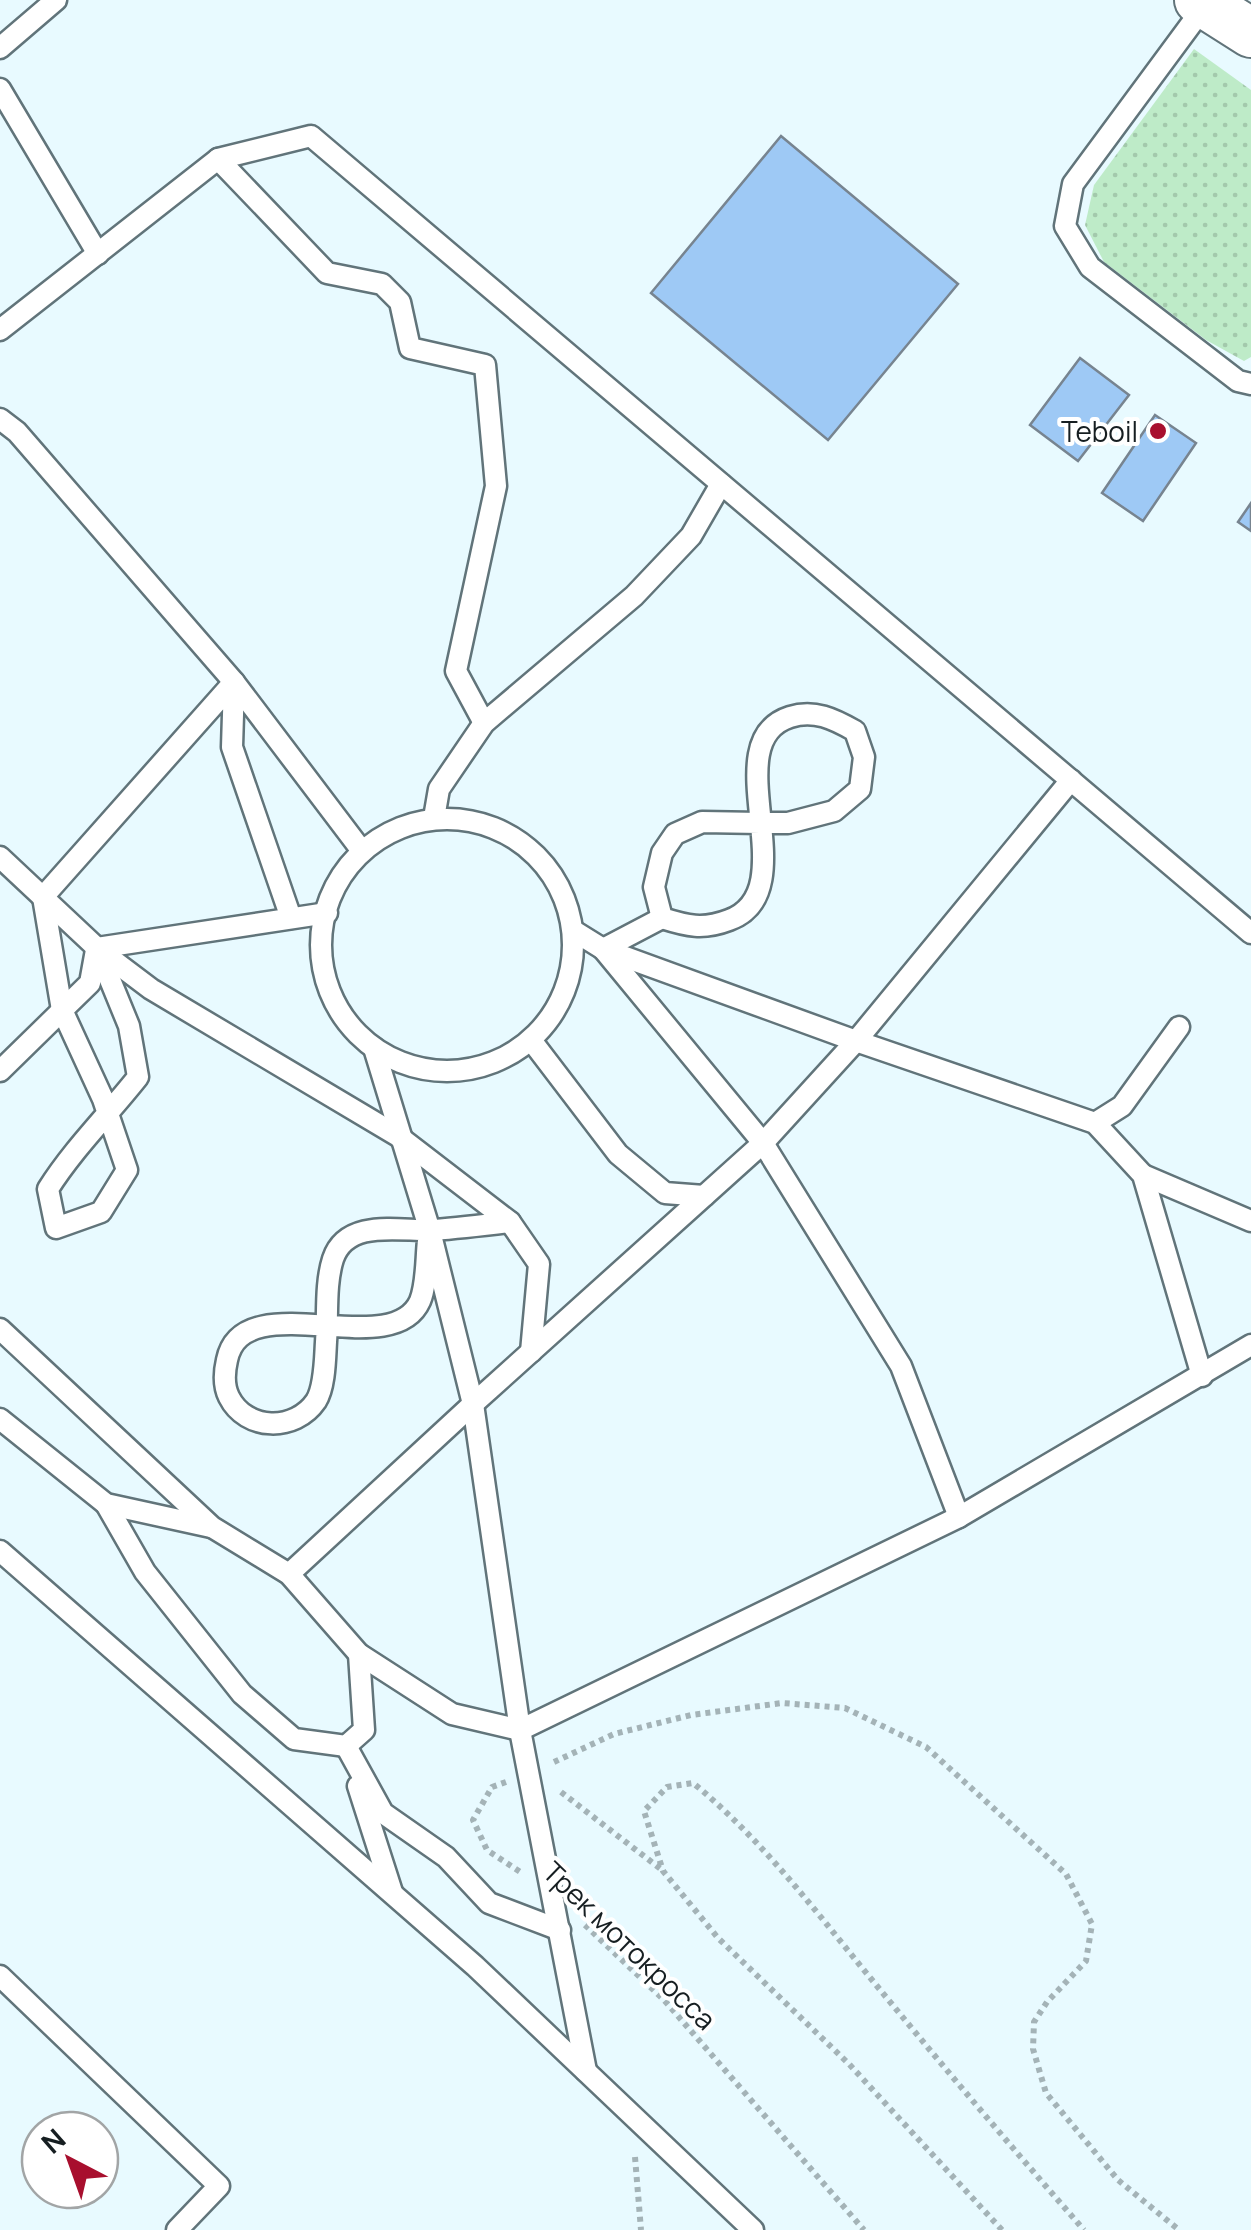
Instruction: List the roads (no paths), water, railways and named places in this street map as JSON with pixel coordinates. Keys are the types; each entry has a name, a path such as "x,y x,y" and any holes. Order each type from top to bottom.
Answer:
{"street":[{"path":"1202,2 1251,33"}],"lane":[{"path":"0,48 56,0"},
{"path":"1202,2 1073,184 1065,226 1090,268 1238,381 1251,384"},
{"path":"0,89 98,254"},
{"path":"0,330 218,159 311,136 1251,933"},
{"path":"218,159 327,273 382,284 400,302 410,348 485,365 496,486 456,670 484,723"},
{"path":"0,419 17,432 234,682 362,851"},
{"path":"434,818 439,789 484,723 634,596 690,536 721,484"},
{"path":"44,898 234,682"},
{"path":"234,682 232,747 292,918"},
{"path":"603,949 662,918 692,928 741,916 754,901 763,880 760,823 758,773 764,736 779,720 804,712 833,718 855,731 864,758 860,789 834,811 788,824 760,823 702,822 675,834 662,853 654,887 662,918"},
{"path":"289,1574 763,1144 856,1041 1071,780"},
{"path":"434,818 470,820 512,835 537,854 562,890 574,931 571,974 558,1007 531,1040 513,1054 473,1068 444,1072 402,1064 374,1048 343,1018 326,984 320,940 334,887 362,851 390,831 434,818"},
{"path":"0,856 97,948 151,990 398,1136 510,1222 539,1264 531,1352"},
{"path":"44,898 62,1010 108,1114 127,1170 101,1212 56,1228 48,1189 71,1153 108,1114 138,1077 129,1026 97,948"},
{"path":"97,948 327,913"},
{"path":"574,931 603,949 1095,1124 1143,1175 1251,1221"},
{"path":"0,1071 90,983 97,948"},
{"path":"603,949 763,1144 901,1366 960,1517"},
{"path":"1095,1124 1122,1106 1179,1028"},
{"path":"531,1040 618,1154 665,1193 704,1196"},
{"path":"374,1048 430,1230 473,1404 520,1730 586,2071"},
{"path":"1143,1175 1202,1376"},
{"path":"430,1230 420,1302 388,1327 327,1325 277,1324 250,1332 229,1350 223,1376 229,1397 245,1417 276,1426 300,1416 318,1400 327,1325 334,1254 350,1238 382,1227 430,1230 510,1222"},
{"path":"0,1329 212,1528 289,1574 359,1654 452,1714 520,1730 960,1517 1251,1345"},
{"path":"0,1419 106,1504 145,1572 242,1694 294,1740 346,1746 364,1730 359,1654"},
{"path":"106,1504 212,1528"},
{"path":"0,1551 475,1966 753,2230"},
{"path":"346,1746 383,1813 446,1857 489,1902 560,1930"},
{"path":"346,1746 392,1894"},
{"path":"0,1976 219,2186 177,2230"}],"place":[{"name":"Teboil","path":"1158,431"}]}
